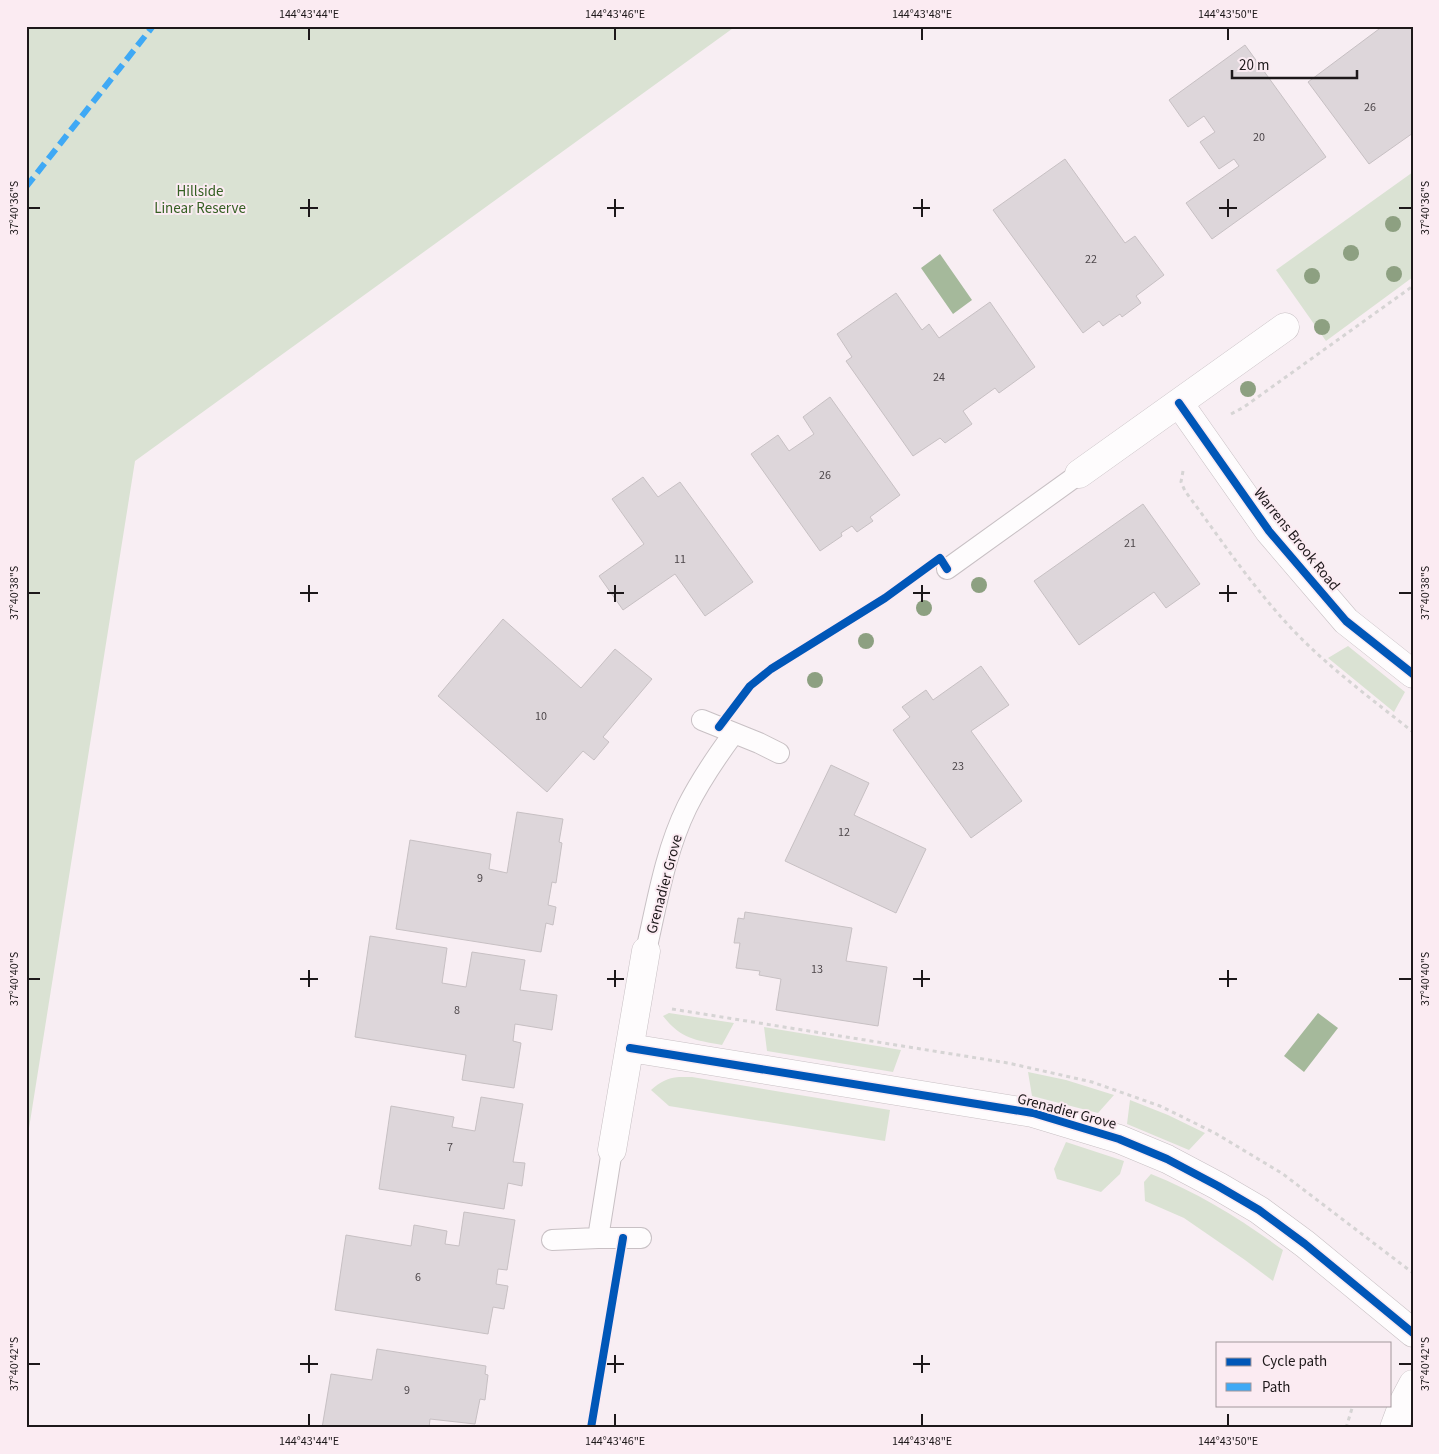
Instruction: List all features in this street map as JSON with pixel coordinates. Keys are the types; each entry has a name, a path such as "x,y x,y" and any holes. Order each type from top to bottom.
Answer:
{"street":[{"path":"1079,474 1284,327"},
{"name":"Warrens Brook Road","path":"1179,403 1269,531 1346,621 1413,674"},
{"name":"Grenadier Grove","path":"612,1150 646,951"},
{"name":"Grenadier Grove","path":"630,1048 1033,1113 1119,1139 1175,1164 1259,1210 1306,1244 1413,1333"},
{"path":"1394,1428 1404,1401 1413,1384"}],"lane":[{"path":"947,569 1079,474"},
{"path":"702,720 734,732 779,753"},
{"name":"Grenadier Grove","path":"646,951 660,887 672,846 687,808 717,756 734,732"},
{"name":"Grenadier Grove","path":"598,1238 612,1150"},
{"path":"552,1240 641,1238"}],"path":[{"path":"1196,427 1223,418 1244,407 1413,286"},
{"path":"1346,1428 1353,1406"}],"green space":[{"name":"Hillside Linear Reserve","path":"26,26 736,26 135,461 26,1147"},
{"path":"1413,172 1413,277 1326,341 1276,270"},
{"path":"1348,646 1405,692 1394,712 1328,658"},
{"path":"669,1013 734,1023 722,1045 696,1040 682,1034 663,1016"},
{"path":"764,1027 901,1050 893,1072 767,1051"},
{"path":"1028,1072 1066,1080 1114,1095 1098,1113 1032,1096"},
{"path":"679,1077 692,1077 890,1110 885,1141 669,1106 651,1090 664,1081"},
{"path":"1130,1100 1168,1115 1205,1133 1189,1150 1127,1124"},
{"path":"1066,1142 1124,1161 1120,1174 1101,1192 1057,1179 1054,1169"},
{"path":"1151,1174 1169,1181 1220,1208 1283,1250 1273,1281 1184,1218 1145,1201 1144,1182"}],"shaded area":[{"path":"940,254 972,300 953,314 921,268"},
{"path":"1318,1013 1338,1028 1304,1072 1284,1056"}],"building":[{"path":"1383,26 1413,26 1413,133 1369,164 1308,82"},
{"path":"1245,45 1326,157 1212,239 1186,203 1239,166 1234,159 1219,169 1200,142 1215,132 1204,116 1188,127 1169,100"},
{"path":"1065,159 1125,243 1135,236 1164,275 1136,296 1141,303 1122,317 1120,314 1103,326 1099,321 1083,333 993,210"},
{"path":"896,293 922,330 929,324 939,338 990,302 1035,367 999,393 995,388 963,411 972,424 945,443 940,438 913,456 846,361 852,357 837,334"},
{"path":"830,397 900,495 870,517 873,521 857,532 852,526 841,533 842,536 820,551 751,454 778,435 789,451 814,434 803,417"},
{"path":"643,477 658,497 680,482 753,582 705,616 675,574 623,610 599,576 644,544 612,499"},
{"path":"1143,504 1200,584 1166,608 1154,592 1079,645 1034,581"},
{"path":"503,619 581,688 615,649 652,679 603,737 609,742 594,760 583,751 547,792 438,696"},
{"path":"981,666 1009,705 971,731 1022,801 971,838 893,730 910,717 902,707 926,690 933,700"},
{"path":"831,765 869,783 854,815 926,849 896,913 785,861"},
{"path":"517,812 563,819 559,842 562,843 556,883 552,882 548,905 556,907 553,925 546,923 541,952 396,929 410,840 491,854 489,869 507,873"},
{"path":"745,912 852,928 846,961 887,967 878,1026 776,1010 781,979 759,975 760,971 736,968 740,943 734,943 738,918 744,919"},
{"path":"370,936 447,948 442,983 466,987 472,952 525,960 520,990 557,995 552,1030 515,1024 513,1041 521,1043 514,1088 462,1080 466,1055 355,1037"},
{"path":"481,1097 523,1104 513,1162 525,1163 522,1186 508,1183 504,1209 379,1189 391,1106 454,1117 452,1127 475,1131"},
{"path":"464,1212 515,1220 507,1270 498,1269 496,1284 508,1286 504,1309 493,1307 488,1334 335,1310 346,1235 411,1246 414,1225 447,1231 445,1244 459,1246"},
{"path":"377,1349 486,1366 485,1374 488,1375 485,1400 480,1399 475,1424 430,1419 429,1428 322,1428 331,1374 372,1380"}],"marked path":[{"path":"26,187 153,26"}],"cycle path":[{"path":"1179,403 1269,531 1346,621 1413,674"},
{"path":"719,727 750,686 771,669 885,598 940,558 947,569"},
{"path":"630,1048 1033,1113 1119,1139 1167,1159 1259,1210 1305,1244 1413,1333"},
{"path":"591,1428 623,1238"}]}
